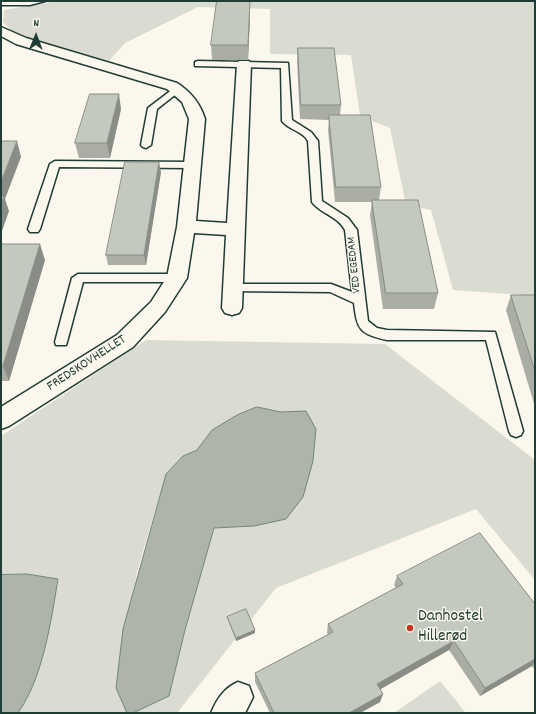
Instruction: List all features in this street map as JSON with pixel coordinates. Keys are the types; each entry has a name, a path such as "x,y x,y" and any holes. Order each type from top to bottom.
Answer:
{"street":[{"name":"FREDSKOVHELLET","path":"1,31 21,41 177,89 194,106 197,119 186,227 177,278 158,307 125,341 1,419"},
{"path":"232,308 244,64"},
{"path":"186,227 236,229"}],"lane":[{"path":"1,3 30,4 41,1"},
{"name":"VED EGEDAM","path":"198,64 285,65 287,121 290,125 311,135 313,141 317,202 323,210 343,218 349,223 352,230 362,322 366,329 375,333 387,335 491,335 516,431"},
{"path":"146,145 153,108 177,89"},
{"path":"34,229 55,164 193,165"},
{"path":"61,342 78,278 177,278"},
{"name":"VED EGEDAM","path":"233,288 331,288 359,300"}],"shaded area":[{"path":"57,1 535,1 535,296 453,290 431,210 406,205 390,128 360,116 351,55 270,54 270,9 198,7 125,43 109,61 32,39 12,31 3,22 4,10"},
{"path":"146,340 385,344 535,460 535,580 476,509 276,588 177,713 133,713 169,696 185,630 214,528 254,526 306,412 281,412 257,407 237,415 212,430 197,450 183,456 166,474 137,572 116,688 127,713 18,713 27,700 58,579 27,574 1,575 1,436"},
{"path":"257,407 281,412 306,411 316,429 313,461 303,497 286,519 254,526 214,528 185,630 169,696 133,713 127,713 116,688 123,629 166,474 183,456 197,450 212,430 237,415"},
{"path":"27,574 58,579 49,631 40,666 27,699 18,713 1,713 1,575"},
{"path":"440,681 466,713 394,713"}],"building":[{"path":"217,1 250,1 248,45 211,45"},
{"path":"298,48 334,48 341,105 301,105"},
{"path":"90,94 119,94 107,143 75,143"},
{"path":"329,115 370,115 381,187 336,187"},
{"path":"1,141 17,141 1,182"},
{"path":"125,162 159,162 144,255 106,255"},
{"path":"1,196 4,196 1,205"},
{"path":"372,200 418,200 438,293 386,293"},
{"path":"1,244 40,244 3,366 1,366"},
{"path":"511,295 535,295 535,371"},
{"name":"Danhostel Hillerød","path":"480,533 535,604 535,659 485,688 454,641 377,684 383,694 349,713 274,713 255,673 333,632 328,624 403,584 397,576"},
{"path":"246,609 255,630 236,638 227,617"}],"place":[{"name":"Danhostel Hillerød","path":"410,628"}]}
